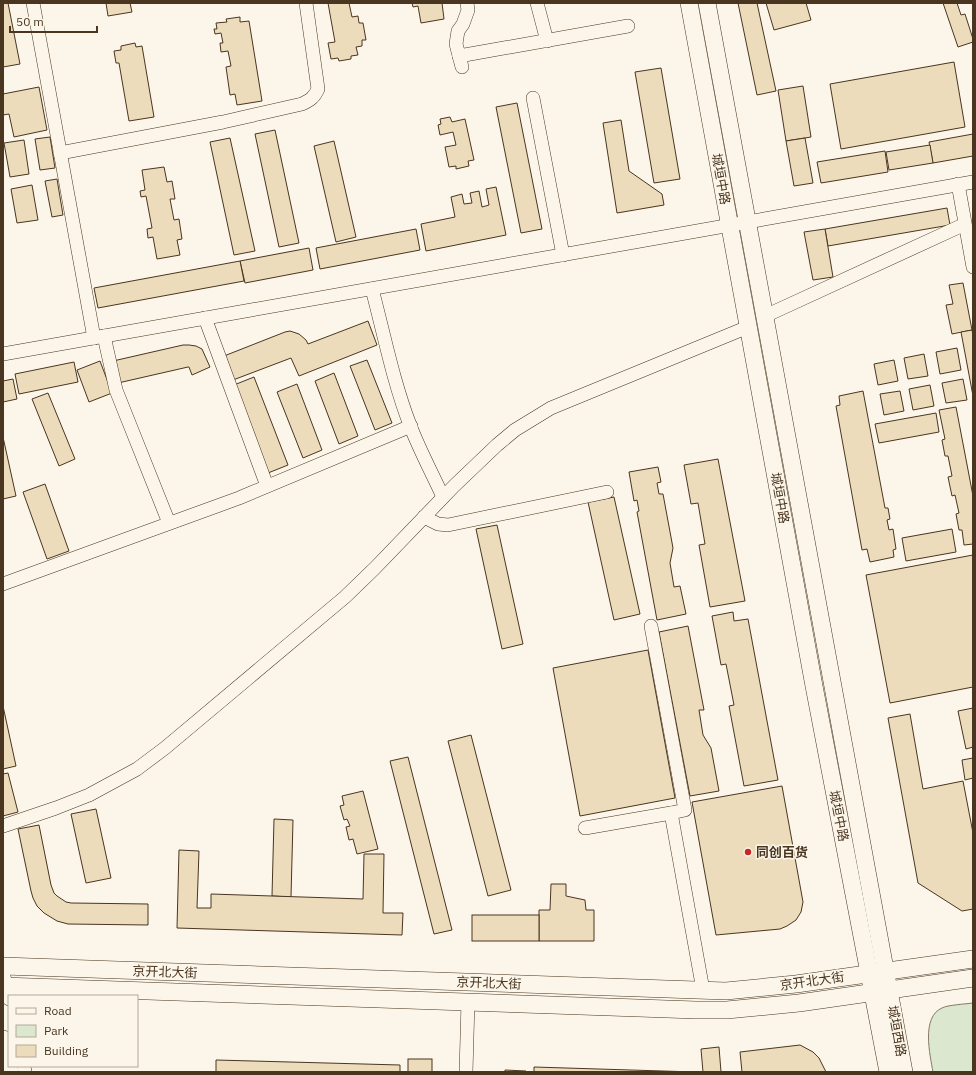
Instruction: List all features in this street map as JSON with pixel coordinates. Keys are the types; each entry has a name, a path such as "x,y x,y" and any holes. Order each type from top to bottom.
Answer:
{"main road":[{"name":"城垣中路","path":"689,3 814,686 878,972"},
{"name":"城垣中路","path":"707,3 765,316 881,991"},
{"name":"京开北大街","path":"3,966 726,990 773,987 973,958"},
{"name":"京开北大街","path":"5,986 727,1010 799,1003 973,978"},
{"name":"城垣西路","path":"881,991 888,1072"},
{"name":"城垣西路","path":"881,991 904,1072"},
{"path":"3,1039 8,1063"}],"street":[{"path":"32,3 60,153 99,337 116,390 169,523"},
{"path":"60,153 223,122 302,104 310,100 315,96 318,90 306,3"},
{"path":"467,3 468,10 463,24 458,31 456,44 461,62 547,41 628,26"},
{"path":"537,3 547,41"},
{"path":"533,98 563,255"},
{"path":"3,354 973,182"},
{"path":"958,184 973,267"},
{"path":"765,316 963,225"},
{"path":"372,289 389,356 410,426 443,497"},
{"path":"205,318 267,486"},
{"path":"3,826 89,795 137,769 165,748 345,597 443,497 497,445 515,430 550,408 748,327"},
{"path":"3,584 239,498 410,426"},
{"path":"424,517 438,524 448,525 607,492"},
{"path":"585,828 685,810 651,626"},
{"path":"671,813 703,990"},
{"path":"466,1072 468,1002"}],"green space":[{"path":"973,1003 973,1072 933,1072 928,1037 931,1019 935,1013 944,1007"}],"building":[{"path":"3,3 8,3 20,64 3,67"},
{"path":"106,3 130,3 132,12 108,16"},
{"path":"328,3 349,3 352,17 358,16 359,23 363,23 366,40 362,40 362,46 356,47 358,55 351,56 351,59 339,61 338,58 331,59 328,43 335,42"},
{"path":"412,3 442,3 444,19 421,23 418,6 413,7"},
{"path":"738,3 757,3 776,91 757,95"},
{"path":"766,3 806,3 811,20 774,30"},
{"path":"943,3 957,3 961,15 965,14 973,42 958,47"},
{"path":"240,17 240,22 249,21 262,101 237,105 235,94 230,95 226,67 231,66 228,51 221,52 220,43 223,43 221,33 215,34 214,29 217,29 216,23 227,22 226,19"},
{"path":"135,43 136,47 142,46 154,117 129,121 119,63 116,63 114,51 121,50 121,46"},
{"path":"954,62 965,127 841,149 830,84"},
{"path":"661,68 680,179 654,183 635,72"},
{"path":"803,86 811,137 786,141 778,90"},
{"path":"39,87 47,130 14,137 9,114 3,115 3,94"},
{"path":"517,103 542,229 521,233 496,107"},
{"path":"450,117 452,122 465,119 474,160 468,161 469,166 456,169 456,166 449,167 445,147 456,145 453,132 440,135 438,125 441,124 440,119"},
{"path":"621,120 629,171 662,194 664,205 617,213 603,123"},
{"path":"275,130 299,243 279,247 255,134"},
{"path":"973,134 973,156 933,163 929,142"},
{"path":"50,137 55,168 40,170 35,139"},
{"path":"230,138 255,251 234,255 210,142"},
{"path":"805,138 813,183 794,186 786,141"},
{"path":"24,140 29,174 10,177 4,143"},
{"path":"334,141 356,237 336,242 314,146"},
{"path":"930,145 933,163 889,170 886,152"},
{"path":"885,151 888,172 821,183 817,162"},
{"path":"164,167 167,182 172,181 175,199 170,199 174,220 179,219 182,239 177,240 180,255 157,259 153,237 148,238 147,229 152,228 146,196 141,197 140,191 145,190 142,170"},
{"path":"57,179 63,215 52,217 45,181"},
{"path":"32,185 38,220 17,223 11,189"},
{"path":"496,187 506,235 426,251 421,224 455,217 451,197 462,194 464,204 472,203 470,193 479,191 482,207 489,205 486,189"},
{"path":"947,208 950,225 828,246 825,229"},
{"path":"416,229 420,250 320,269 316,248"},
{"path":"825,229 833,277 813,280 804,232"},
{"path":"309,248 313,270 245,283 240,261"},
{"path":"240,261 244,281 98,308 94,288"},
{"path":"963,283 972,330 952,334 946,305 953,304 949,285"},
{"path":"368,321 377,345 299,376 291,358 233,380 224,356 285,332 290,331 299,334 308,344"},
{"path":"972,330 973,336 973,396 961,332"},
{"path":"183,345 196,346 202,349 210,367 192,375 188,367 118,383 113,361"},
{"path":"957,348 961,370 940,374 936,352"},
{"path":"924,354 928,376 908,379 904,358"},
{"path":"367,360 392,423 375,430 350,366"},
{"path":"894,360 898,381 878,385 874,364"},
{"path":"100,361 112,393 89,402 77,370"},
{"path":"74,362 78,382 19,394 15,374"},
{"path":"334,373 358,436 339,444 315,381"},
{"path":"254,377 288,465 268,473 234,385"},
{"path":"13,379 17,399 3,402 3,381"},
{"path":"963,379 967,400 946,403 942,383"},
{"path":"297,384 322,450 303,458 277,392"},
{"path":"930,385 934,406 913,410 909,389"},
{"path":"863,391 885,508 888,508 890,519 887,520 889,530 893,529 896,549 893,550 894,557 870,562 867,549 862,550 836,406 840,405 839,396"},
{"path":"900,391 904,411 884,415 880,394"},
{"path":"48,393 75,459 59,466 32,399"},
{"path":"956,407 973,496 973,544 964,545 962,530 959,530 956,514 959,513 955,495 952,496 948,477 952,476 948,456 945,456 942,440 945,439 939,410"},
{"path":"936,413 939,432 879,443 875,424"},
{"path":"3,437 16,496 3,499"},
{"path":"718,459 745,601 710,607 699,545 705,544 698,503 691,504 684,465"},
{"path":"658,467 661,482 657,483 659,494 663,494 673,548 670,563 674,587 680,586 686,614 657,620 637,512 639,511 637,500 634,501 629,472"},
{"path":"45,484 69,551 47,559 23,492"},
{"path":"614,497 640,614 614,620 588,502"},
{"path":"497,525 523,644 502,649 476,529"},
{"path":"952,529 956,552 906,561 902,538"},
{"path":"973,555 973,687 890,703 866,575"},
{"path":"733,612 734,621 748,619 778,780 744,786 729,706 734,705 726,664 721,665 712,616"},
{"path":"688,626 704,710 699,710 703,735 711,748 719,791 690,796 659,632"},
{"path":"648,650 675,798 580,816 553,668"},
{"path":"3,706 16,766 3,769"},
{"path":"973,708 973,747 966,749 958,711"},
{"path":"910,714 923,789 963,781 973,833 973,909 962,911 918,883 888,718"},
{"path":"471,735 511,890 488,896 448,741"},
{"path":"408,757 452,930 434,934 390,761"},
{"path":"973,758 973,778 965,780 962,760"},
{"path":"8,773 18,812 3,816 3,774"},
{"name":"同创百货","path":"782,786 803,902 801,912 796,920 780,929 716,935 692,802"},
{"path":"363,791 378,849 357,854 353,839 349,840 346,827 350,826 347,819 344,820 340,806 344,805 342,796"},
{"path":"96,809 111,878 86,883 71,814"},
{"path":"274,819 293,820 291,897 272,896"},
{"path":"39,825 51,885 57,896 66,902 71,903 148,904 148,925 68,924 57,921 44,913 37,906 33,898 18,829"},
{"path":"179,850 199,851 197,908 211,908 211,894 363,899 364,854 384,854 383,913 403,913 402,935 177,928"},
{"path":"551,884 566,884 566,896 585,900 586,910 594,910 594,941 539,941 539,910 550,910"},
{"path":"472,915 539,915 539,941 472,941"},
{"path":"800,1045 813,1052 819,1058 826,1072 742,1072 740,1052"},
{"path":"719,1047 721,1072 703,1072 701,1049"},
{"path":"408,1059 432,1059 432,1072 408,1072"},
{"path":"216,1060 400,1065 400,1072 216,1072"},
{"path":"534,1067 695,1072 534,1072"},
{"path":"505,1070 526,1071 526,1072 505,1072"}],"place":[{"name":"同创百货","path":"748,852"}]}
